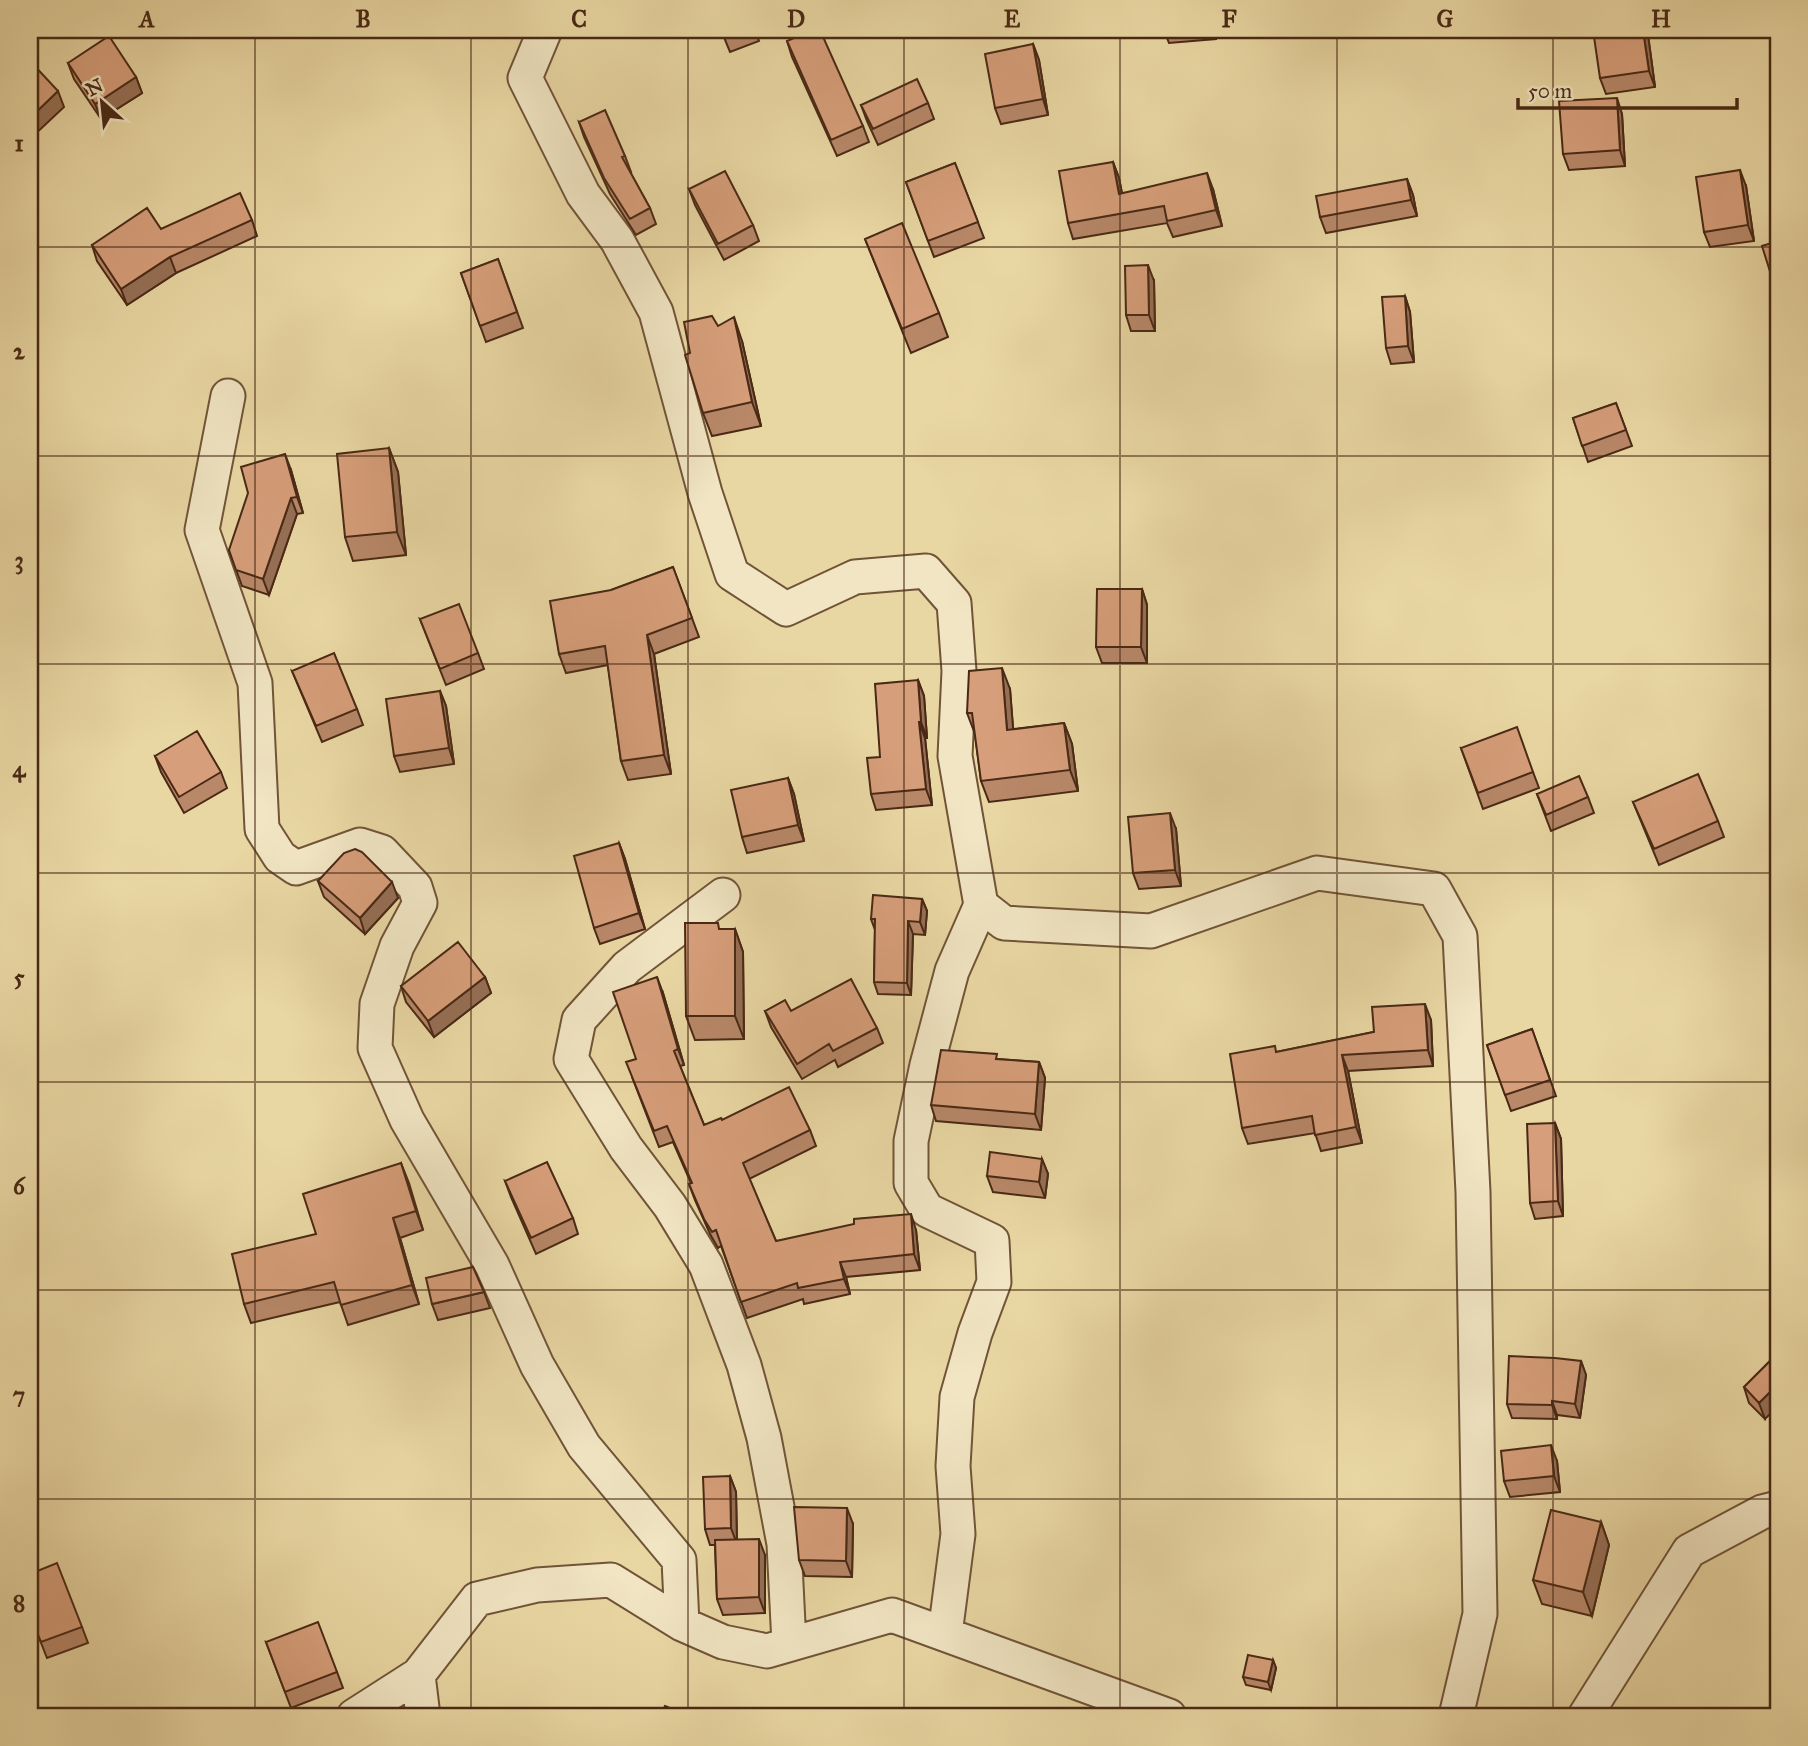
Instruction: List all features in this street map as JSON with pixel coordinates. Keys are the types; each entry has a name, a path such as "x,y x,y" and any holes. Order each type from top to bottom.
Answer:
{"street":[{"path":"545,30 525,78 583,194 617,240 656,312 705,493 732,574 786,609 855,577 926,571 954,603 958,671 954,757 981,905 952,971 927,1065 911,1141 911,1182 926,1210 992,1241 994,1282 975,1333 957,1397 953,1466 958,1534 945,1634"},
{"path":"228,396 202,530 255,683 262,829 280,857 296,868 360,845 382,852 415,887 420,903 397,946 377,1004 375,1048 407,1120 492,1265 537,1365 584,1446 679,1560 682,1624"},
{"path":"981,905 1004,923 1150,931 1317,873 1434,889 1460,936 1473,1192 1480,1614 1456,1716"},
{"path":"723,895 627,967 579,1020 572,1059 626,1148 670,1206 706,1265 744,1365 764,1437 784,1544 789,1644"},
{"path":"1585,1716 1689,1551 1762,1512 1778,1508"},
{"path":"354,1716 418,1675 477,1599 537,1585 611,1580 682,1624 723,1642 767,1651 892,1615 1169,1716"},
{"path":"418,1675 424,1716"}],"building":[{"path":"721,30 740,30 724,36"},
{"path":"812,30 820,30 863,126 831,140 787,41"},
{"path":"1593,30 1643,30 1649,71 1600,78"},
{"path":"109,36 136,77 95,104 68,63"},
{"path":"1033,44 1043,99 995,108 985,54"},
{"path":"30,61 58,91 30,118"},
{"path":"917,79 928,103 873,129 861,105"},
{"path":"1617,98 1620,150 1563,154 1559,101"},
{"path":"605,110 625,156 622,157 650,208 630,219 604,178 579,122"},
{"path":"1113,162 1119,194 1207,173 1216,210 1167,221 1164,206 1068,223 1059,171"},
{"path":"955,163 978,222 928,241 906,182"},
{"path":"1740,170 1748,225 1704,232 1696,177"},
{"path":"725,171 753,225 718,244 689,189"},
{"path":"1407,179 1411,200 1320,217 1316,196"},
{"path":"240,193 252,220 170,257 121,289 92,245 147,208 161,229"},
{"path":"902,223 939,313 902,329 865,239"},
{"path":"1778,241 1778,297 1762,246"},
{"path":"498,259 517,312 480,326 461,273"},
{"path":"1148,265 1149,315 1126,315 1125,266"},
{"path":"1405,296 1408,346 1386,348 1382,297"},
{"path":"712,316 718,326 734,317 752,402 703,413 685,355 690,353 684,322"},
{"path":"1616,403 1626,430 1582,446 1573,418"},
{"path":"389,448 397,532 345,537 337,454"},
{"path":"285,454 297,497 291,498 263,579 236,570 229,550 248,493 241,467"},
{"path":"673,567 692,618 647,635 664,755 621,761 605,646 559,654 550,601 611,590"},
{"path":"1097,589 1142,589 1141,647 1096,647"},
{"path":"459,604 478,653 440,669 420,619"},
{"path":"334,653 357,709 316,726 292,671"},
{"path":"1002,668 1007,730 1064,723 1070,770 981,781 972,713 967,713 969,671"},
{"path":"918,680 926,789 871,794 867,758 880,757 875,684"},
{"path":"440,691 449,748 394,756 386,699"},
{"path":"1517,727 1533,772 1478,793 1461,748"},
{"path":"197,731 221,772 179,797 155,756"},
{"path":"1698,774 1718,821 1654,849 1633,802"},
{"path":"1579,776 1588,797 1546,815 1537,794"},
{"path":"788,778 798,825 742,837 731,790"},
{"path":"1170,813 1175,870 1133,873 1128,817"},
{"path":"619,843 639,913 594,928 574,856"},
{"path":"355,849 362,852 392,882 360,918 318,881 344,853"},
{"path":"873,895 922,899 920,922 908,921 907,983 874,982 875,919 871,919"},
{"path":"685,923 718,923 719,929 735,929 735,1016 686,1016"},
{"path":"458,942 485,977 428,1021 401,986"},
{"path":"657,977 678,1049 674,1051 704,1125 721,1118 722,1120 789,1087 810,1130 743,1163 776,1241 854,1224 854,1219 911,1214 914,1254 840,1262 844,1279 798,1288 797,1283 741,1302 716,1230 712,1232 704,1219 689,1184 692,1183 667,1126 654,1131 626,1062 636,1059 613,992"},
{"path":"851,979 877,1028 833,1051 829,1044 797,1064 765,1011 785,1000 791,1011"},
{"path":"1425,1004 1428,1050 1342,1055 1356,1127 1315,1135 1312,1116 1242,1128 1230,1054 1275,1046 1276,1052 1374,1032 1372,1007"},
{"path":"1532,1029 1550,1080 1505,1095 1487,1045"},
{"path":"941,1050 997,1054 996,1059 1039,1062 1035,1114 931,1105"},
{"path":"1555,1123 1558,1201 1530,1203 1527,1124"},
{"path":"990,1152 1042,1159 1039,1182 987,1176"},
{"path":"547,1162 573,1218 531,1238 505,1181"},
{"path":"401,1163 416,1211 393,1218 412,1285 341,1305 334,1282 244,1304 232,1254 316,1234 303,1194"},
{"path":"473,1267 484,1292 432,1304 426,1278"},
{"path":"1509,1356 1581,1361 1575,1404 1552,1401 1552,1405 1507,1404"},
{"path":"1775,1356 1778,1359 1778,1384 1759,1403 1744,1387"},
{"path":"1551,1445 1554,1476 1504,1481 1501,1451"},
{"path":"730,1476 731,1528 705,1529 703,1477"},
{"path":"794,1507 847,1508 846,1561 799,1560"},
{"path":"1551,1510 1601,1522 1583,1592 1533,1580"},
{"path":"759,1539 759,1597 717,1599 715,1540"},
{"path":"57,1563 82,1627 41,1642 30,1614 30,1574"},
{"path":"318,1622 337,1672 285,1692 266,1642"},
{"path":"1248,1655 1273,1660 1268,1682 1243,1677"},
{"path":"665,1706 689,1716 660,1716"}]}
